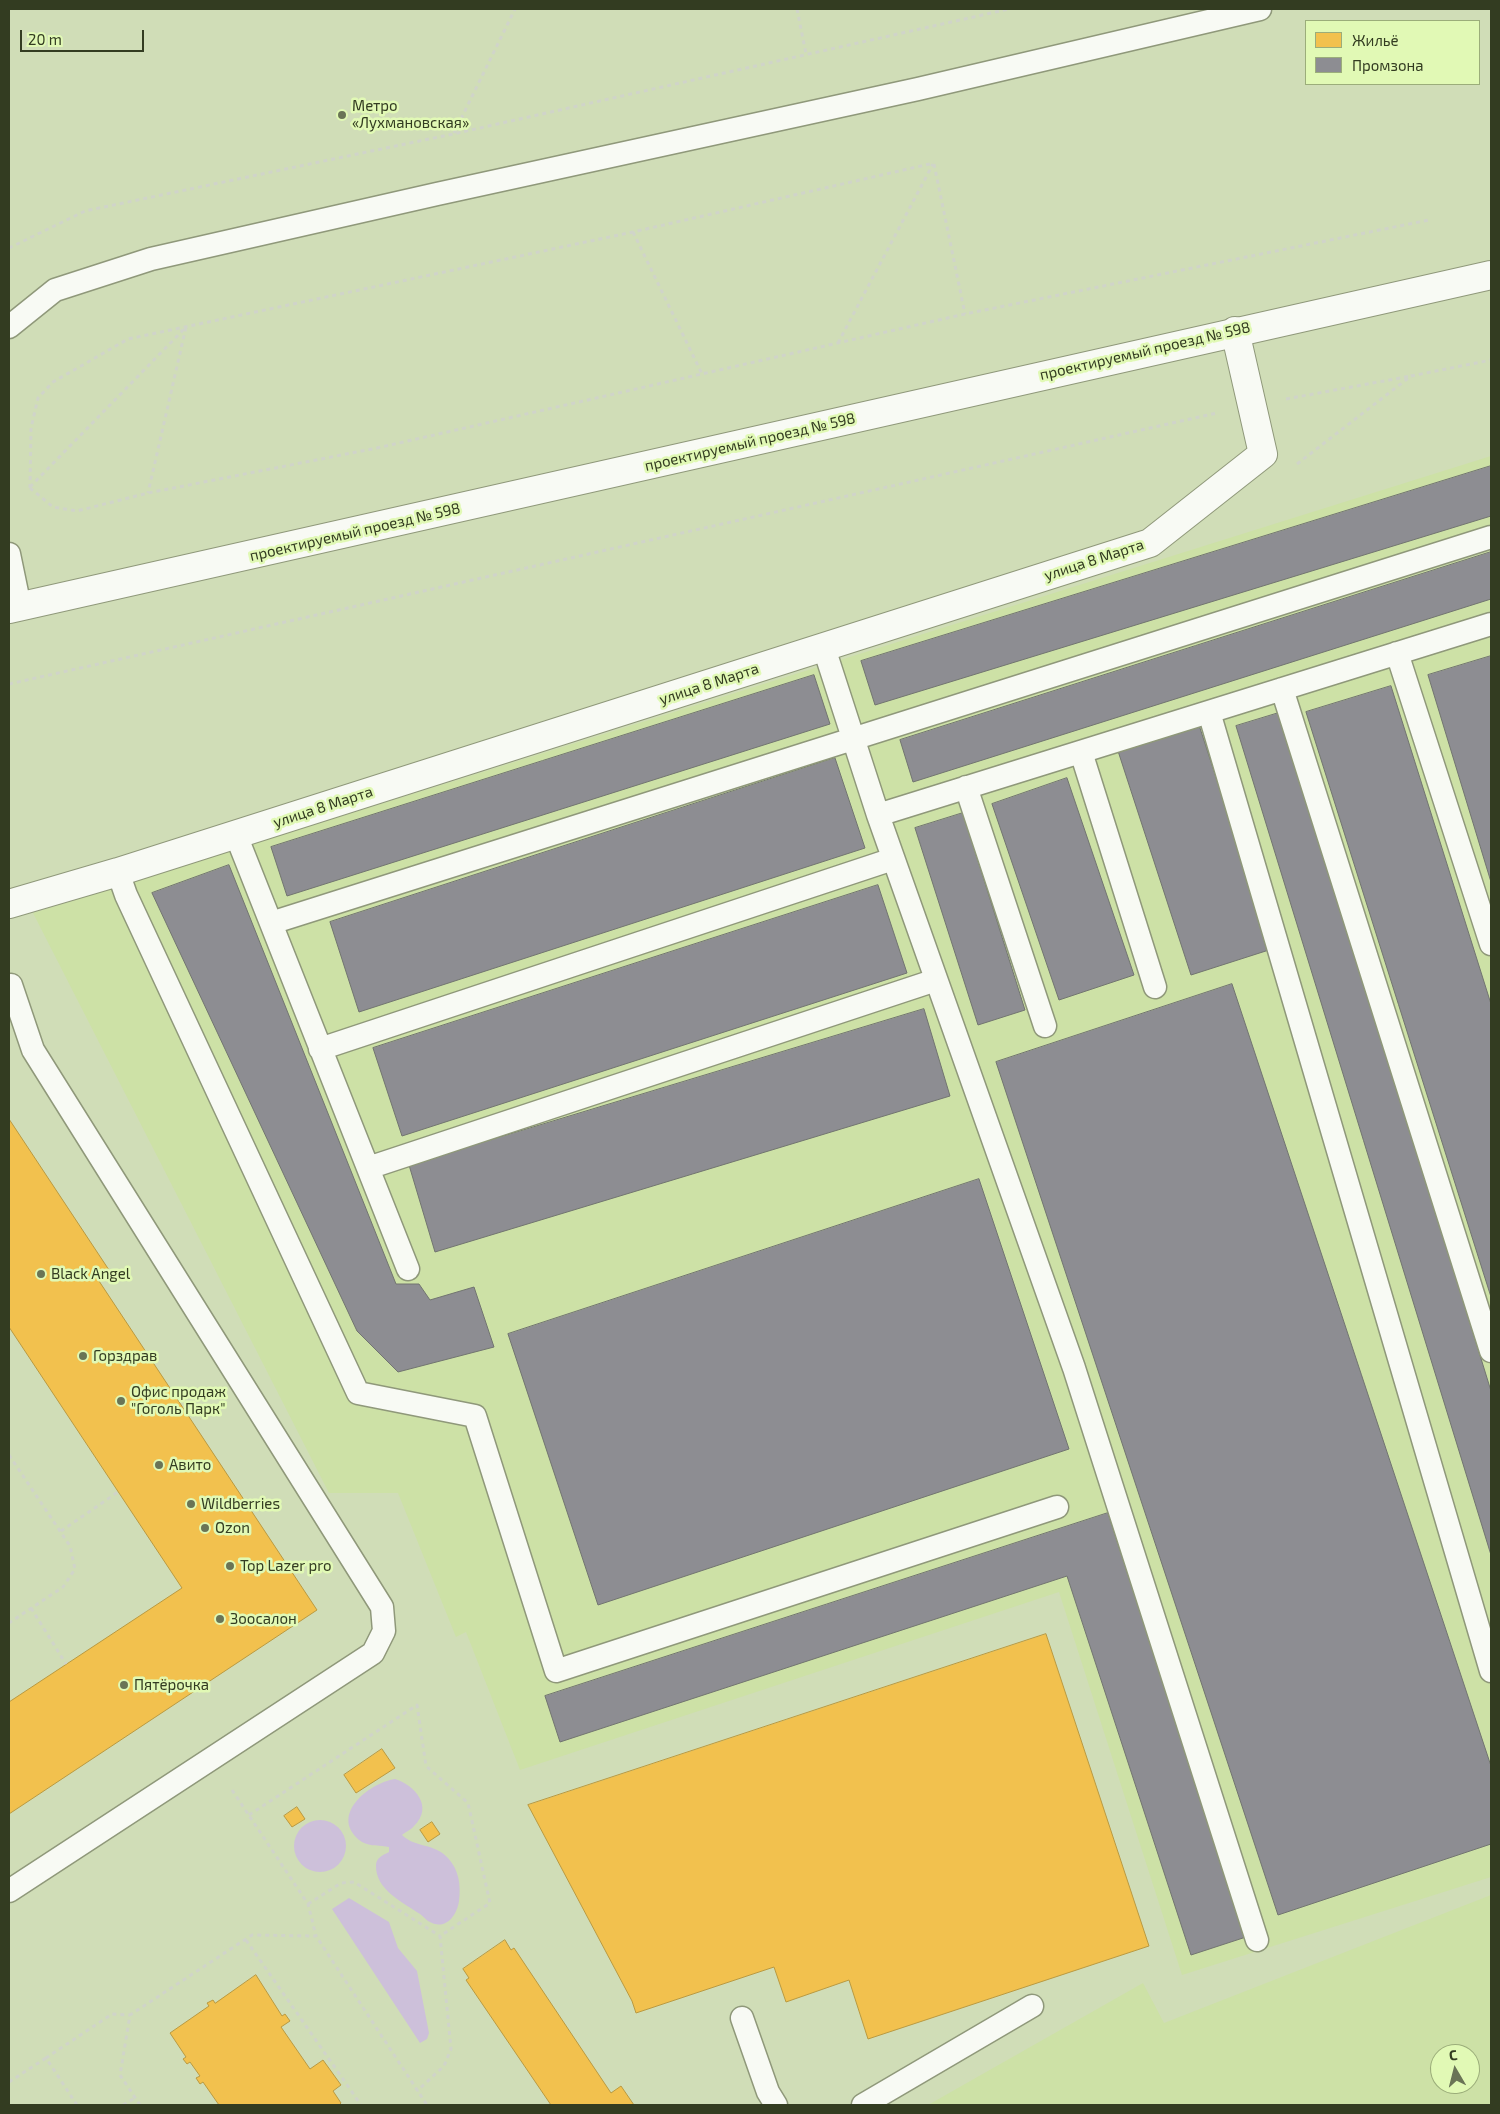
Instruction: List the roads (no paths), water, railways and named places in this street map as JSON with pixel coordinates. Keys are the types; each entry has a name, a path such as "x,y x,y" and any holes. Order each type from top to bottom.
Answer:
{"street":[{"name":"проектируемый проезд № 598","path":"14,608 1235,331 1491,275"},
{"name":"улица 8 Марта","path":"9,904 236,835 1150,543 1264,454 1235,331"}],"lane":[{"path":"9,327 55,290 152,259 918,89 1260,9"},
{"path":"271,923 854,740 1491,536"},
{"path":"9,554 14,608"},
{"path":"878,815 1491,624"},
{"path":"824,648 893,859 1074,1368 1258,1940"},
{"path":"1397,653 1491,944"},
{"path":"1282,689 1491,1351"},
{"path":"1209,712 1491,1670"},
{"path":"1081,752 1155,987"},
{"path":"966,787 1045,1026"},
{"path":"236,835 408,1269"},
{"path":"320,1049 893,859"},
{"path":"118,872 126,895 358,1394 475,1416 556,1671 1057,1507"},
{"path":"368,1168 936,980"},
{"path":"9,1891 372,1653 384,1631 382,1607 33,1050 10,983"},
{"path":"863,2105 1032,2006"},
{"path":"742,2018 768,2092 776,2105"}],"place":[{"name":"Метро «Лухмановская»","path":"342,115"},
{"name":"Black Angel","path":"41,1274"},
{"name":"Горздрав","path":"83,1356"},
{"name":"Офис продаж \"Гоголь Парк\"","path":"121,1401"},
{"name":"Авито","path":"159,1465"},
{"name":"Wildberries","path":"191,1504"},
{"name":"Ozon","path":"205,1528"},
{"name":"Top Lazer pro","path":"230,1566"},
{"name":"Зоосалон","path":"220,1619"},
{"name":"Пятёрочка","path":"124,1685"}]}
